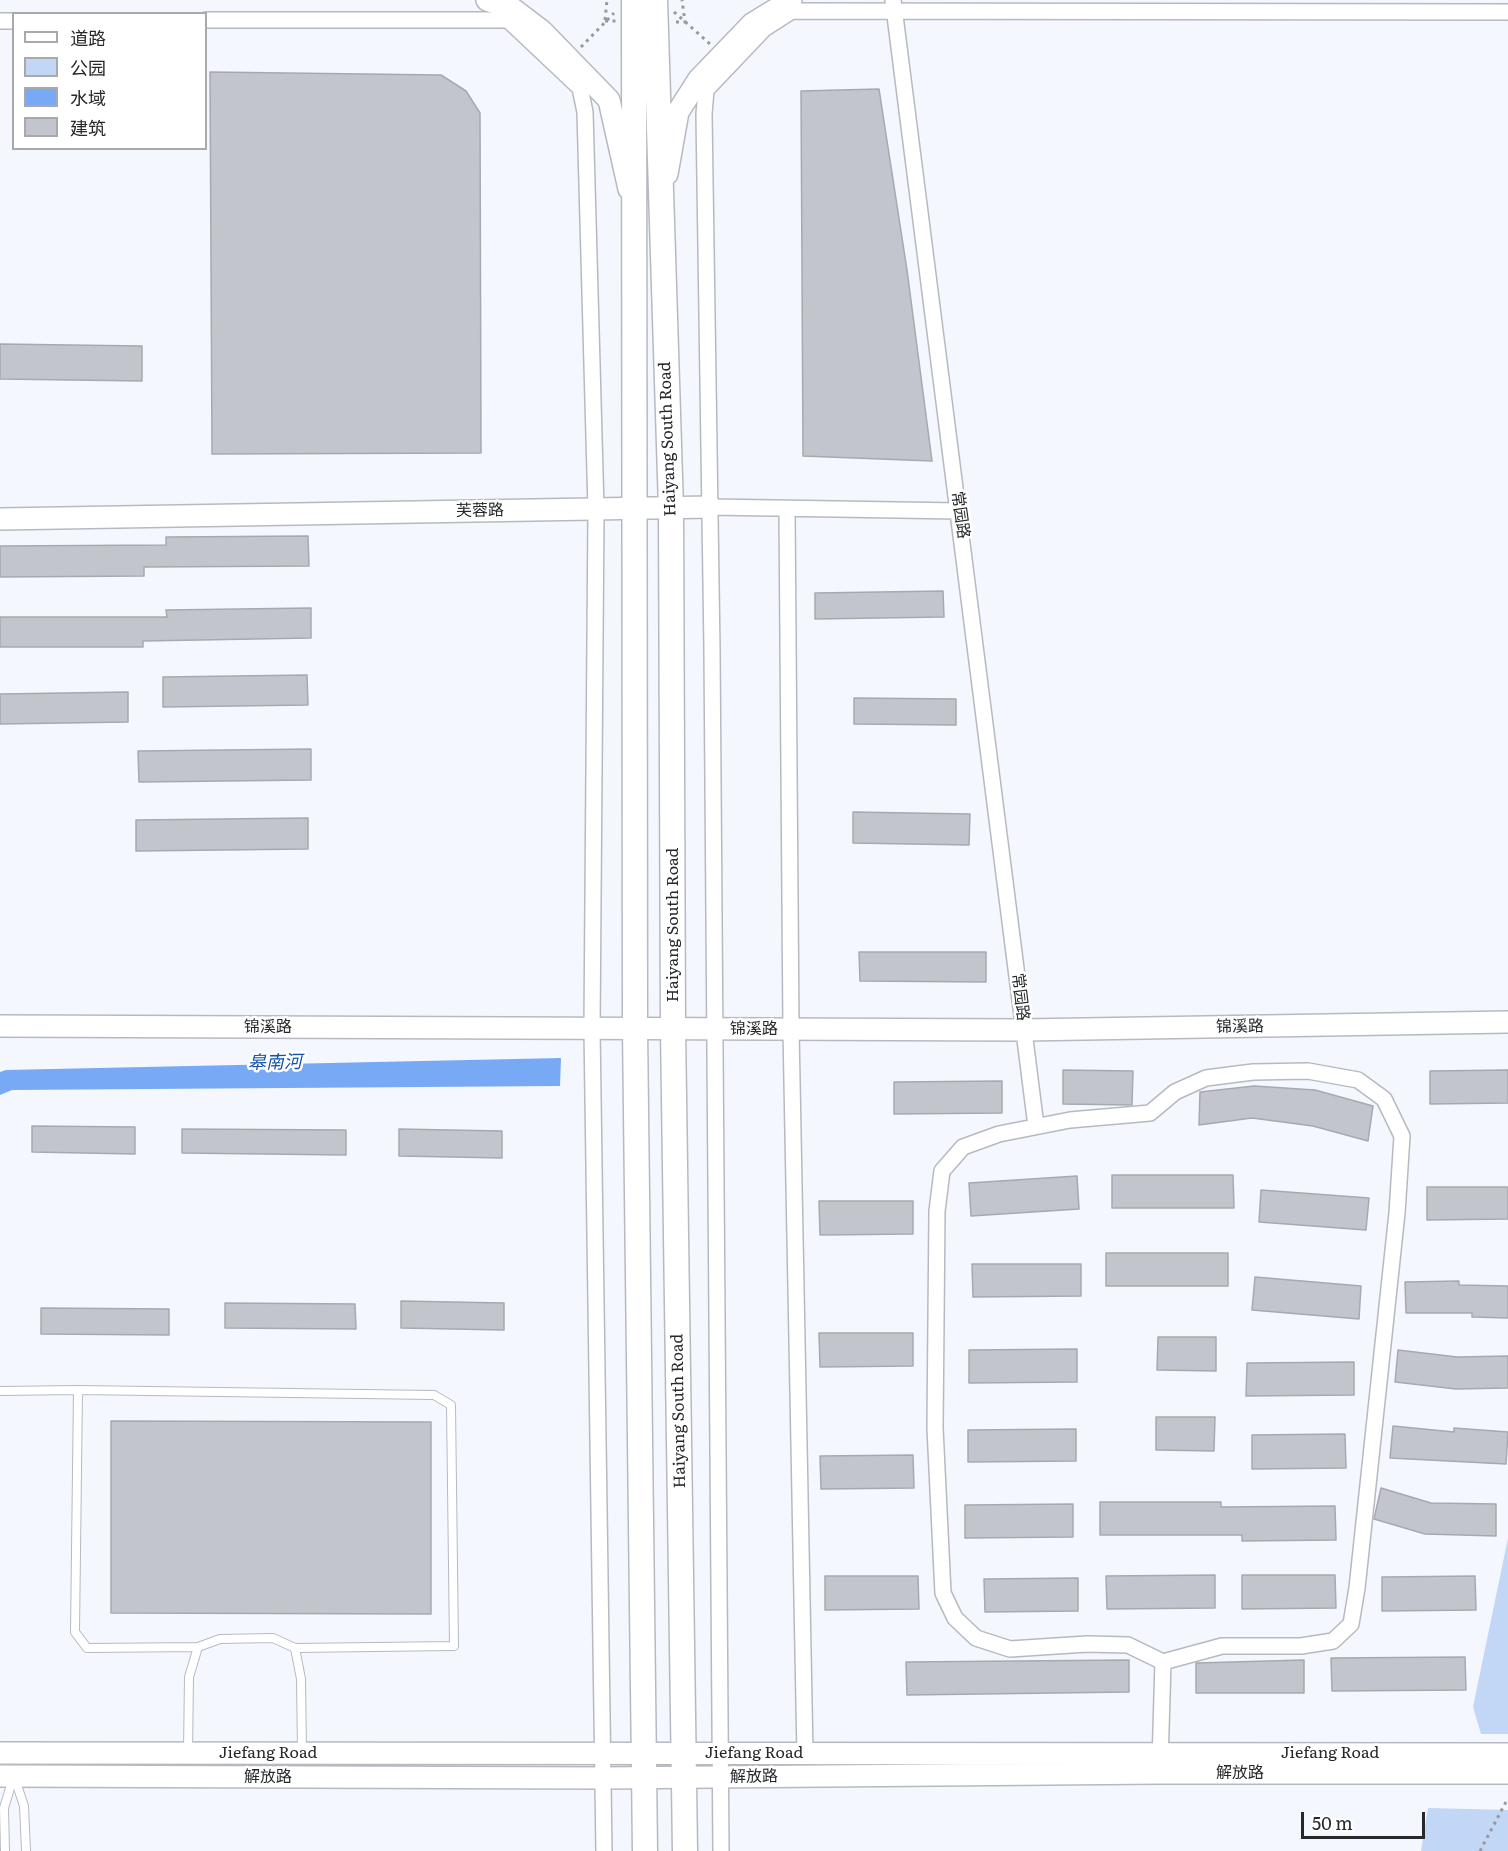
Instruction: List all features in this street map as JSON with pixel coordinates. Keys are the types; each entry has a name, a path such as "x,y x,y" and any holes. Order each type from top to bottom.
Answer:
{"main road":[{"name":"Haiyang South Road","path":"634,0 635,1029 645,1851"},
{"name":"Haiyang South Road","path":"655,0 671,509 674,1029 685,1851"}],"street":[{"path":"487,0 513,9 542,31 609,100 634,211"},
{"path":"661,204 678,112 699,79 752,24 791,0"},
{"path":"721,1851 711,507 704,114 706,90 764,29 792,11 893,6 1508,12"},
{"name":"常园路","path":"893,6 1036,1126"},
{"path":"207,20 508,20 580,88 585,112 596,509 592,1029 604,1851"},
{"name":"芙蓉路","path":"0,519 711,507 959,511"},
{"path":"787,510 791,1029 805,1754"},
{"name":"锦溪路","path":"0,1026 1024,1030 1508,1022"},
{"path":"1308,1071 1358,1080 1384,1099 1402,1136 1394,1236 1357,1588 1351,1624 1334,1641 1301,1646 1222,1646 1163,1662 1128,1646 1087,1644 1010,1648 976,1638 955,1618 943,1593 935,1428 937,1211 942,1171 963,1147 999,1134 1036,1126 1150,1113 1175,1092 1206,1078 1253,1072 1308,1071"},
{"path":"1160,1763 1163,1662"},
{"name":"Jiefang Road","path":"0,1753 643,1752 1160,1763 1508,1754"},
{"name":"解放路","path":"4,1774 720,1777 1160,1763 1508,1773"}],"lane":[{"path":"0,1391 78,1390 434,1395 451,1405 454,1646 295,1648 273,1638 220,1639 198,1647 87,1647 75,1632 78,1390"},
{"path":"188,1752 189,1677 198,1647"},
{"path":"295,1648 301,1679 302,1753"},
{"path":"4,1774 5,1851"},
{"path":"4,1774 24,1806 26,1851"}],"path":[{"path":"605,21 607,0"},
{"path":"1480,1851 1508,1798"}],"green space":[{"path":"1508,1538 1508,1734 1481,1734 1473,1707"},
{"path":"1428,1808 1508,1810 1508,1851 1421,1851"}],"water":[{"path":"561,1058 560,1086 12,1090 0,1095 0,1072 6,1070"}],"building":[{"path":"210,72 441,75 466,91 480,113 481,453 212,454"},
{"path":"879,89 907,270 932,461 803,456 801,91"},
{"path":"0,344 142,346 142,381 0,379"},
{"path":"308,536 309,566 144,567 144,576 0,577 0,546 166,545 166,537"},
{"path":"943,591 944,617 815,619 815,593"},
{"path":"311,608 311,638 143,641 143,647 0,647 0,617 167,617 166,610"},
{"path":"307,675 308,705 163,707 163,677"},
{"path":"128,692 128,722 0,724 0,694"},
{"path":"854,698 956,699 956,725 854,724"},
{"path":"311,749 311,780 139,782 138,751"},
{"path":"853,812 970,814 969,845 853,843"},
{"path":"308,818 308,849 136,851 136,820"},
{"path":"859,952 986,952 986,982 860,981"},
{"path":"1063,1070 1133,1071 1132,1105 1063,1104"},
{"path":"1508,1070 1508,1103 1430,1104 1430,1071"},
{"path":"1002,1081 1002,1113 894,1114 894,1082"},
{"path":"1254,1086 1315,1090 1373,1106 1368,1141 1313,1126 1252,1118 1199,1125 1200,1092"},
{"path":"32,1126 135,1127 135,1154 32,1152"},
{"path":"182,1129 346,1130 346,1155 182,1153"},
{"path":"399,1129 502,1131 502,1158 399,1156"},
{"path":"1112,1175 1233,1175 1234,1208 1112,1208"},
{"path":"1077,1176 1079,1209 971,1216 969,1183"},
{"path":"1427,1187 1508,1187 1508,1219 1427,1220"},
{"path":"1261,1190 1369,1198 1366,1230 1259,1222"},
{"path":"819,1201 913,1201 913,1234 820,1235"},
{"path":"1106,1253 1228,1253 1228,1286 1106,1286"},
{"path":"972,1264 1081,1264 1081,1296 973,1297"},
{"path":"1255,1277 1361,1286 1359,1319 1252,1310"},
{"path":"1459,1281 1459,1285 1508,1286 1508,1318 1472,1317 1472,1313 1406,1313 1405,1282"},
{"path":"401,1301 504,1303 504,1330 401,1328"},
{"path":"225,1303 355,1304 356,1329 225,1328"},
{"path":"41,1308 169,1309 169,1335 41,1334"},
{"path":"819,1333 913,1333 913,1366 820,1367"},
{"path":"1158,1337 1216,1337 1216,1371 1157,1370"},
{"path":"1077,1349 1077,1382 969,1383 969,1350"},
{"path":"1398,1350 1457,1357 1508,1356 1508,1388 1456,1389 1395,1382"},
{"path":"1354,1362 1354,1395 1246,1396 1247,1363"},
{"path":"1156,1417 1215,1417 1214,1451 1156,1450"},
{"path":"111,1421 431,1422 431,1614 111,1613"},
{"path":"1393,1426 1454,1432 1454,1428 1508,1432 1506,1464 1390,1458"},
{"path":"1076,1429 1076,1461 968,1462 968,1430"},
{"path":"1345,1434 1346,1468 1252,1469 1252,1435"},
{"path":"913,1455 914,1488 821,1489 820,1456"},
{"path":"1381,1488 1431,1503 1496,1504 1496,1536 1425,1534 1374,1519"},
{"path":"1100,1502 1221,1502 1221,1507 1335,1506 1336,1540 1242,1541 1242,1535 1100,1535"},
{"path":"1073,1504 1073,1537 965,1538 965,1505"},
{"path":"1215,1575 1215,1608 1107,1609 1106,1576"},
{"path":"1242,1575 1335,1575 1336,1608 1242,1609"},
{"path":"825,1576 918,1576 919,1609 825,1610"},
{"path":"1475,1576 1476,1610 1382,1611 1382,1577"},
{"path":"1078,1578 1078,1611 985,1612 984,1579"},
{"path":"1465,1657 1466,1690 1332,1691 1331,1658"},
{"path":"1129,1660 1129,1692 907,1695 906,1662"},
{"path":"1304,1660 1304,1693 1196,1693 1196,1663"}],"water label":[{"name":"皋南河","path":"275,1063"}]}
